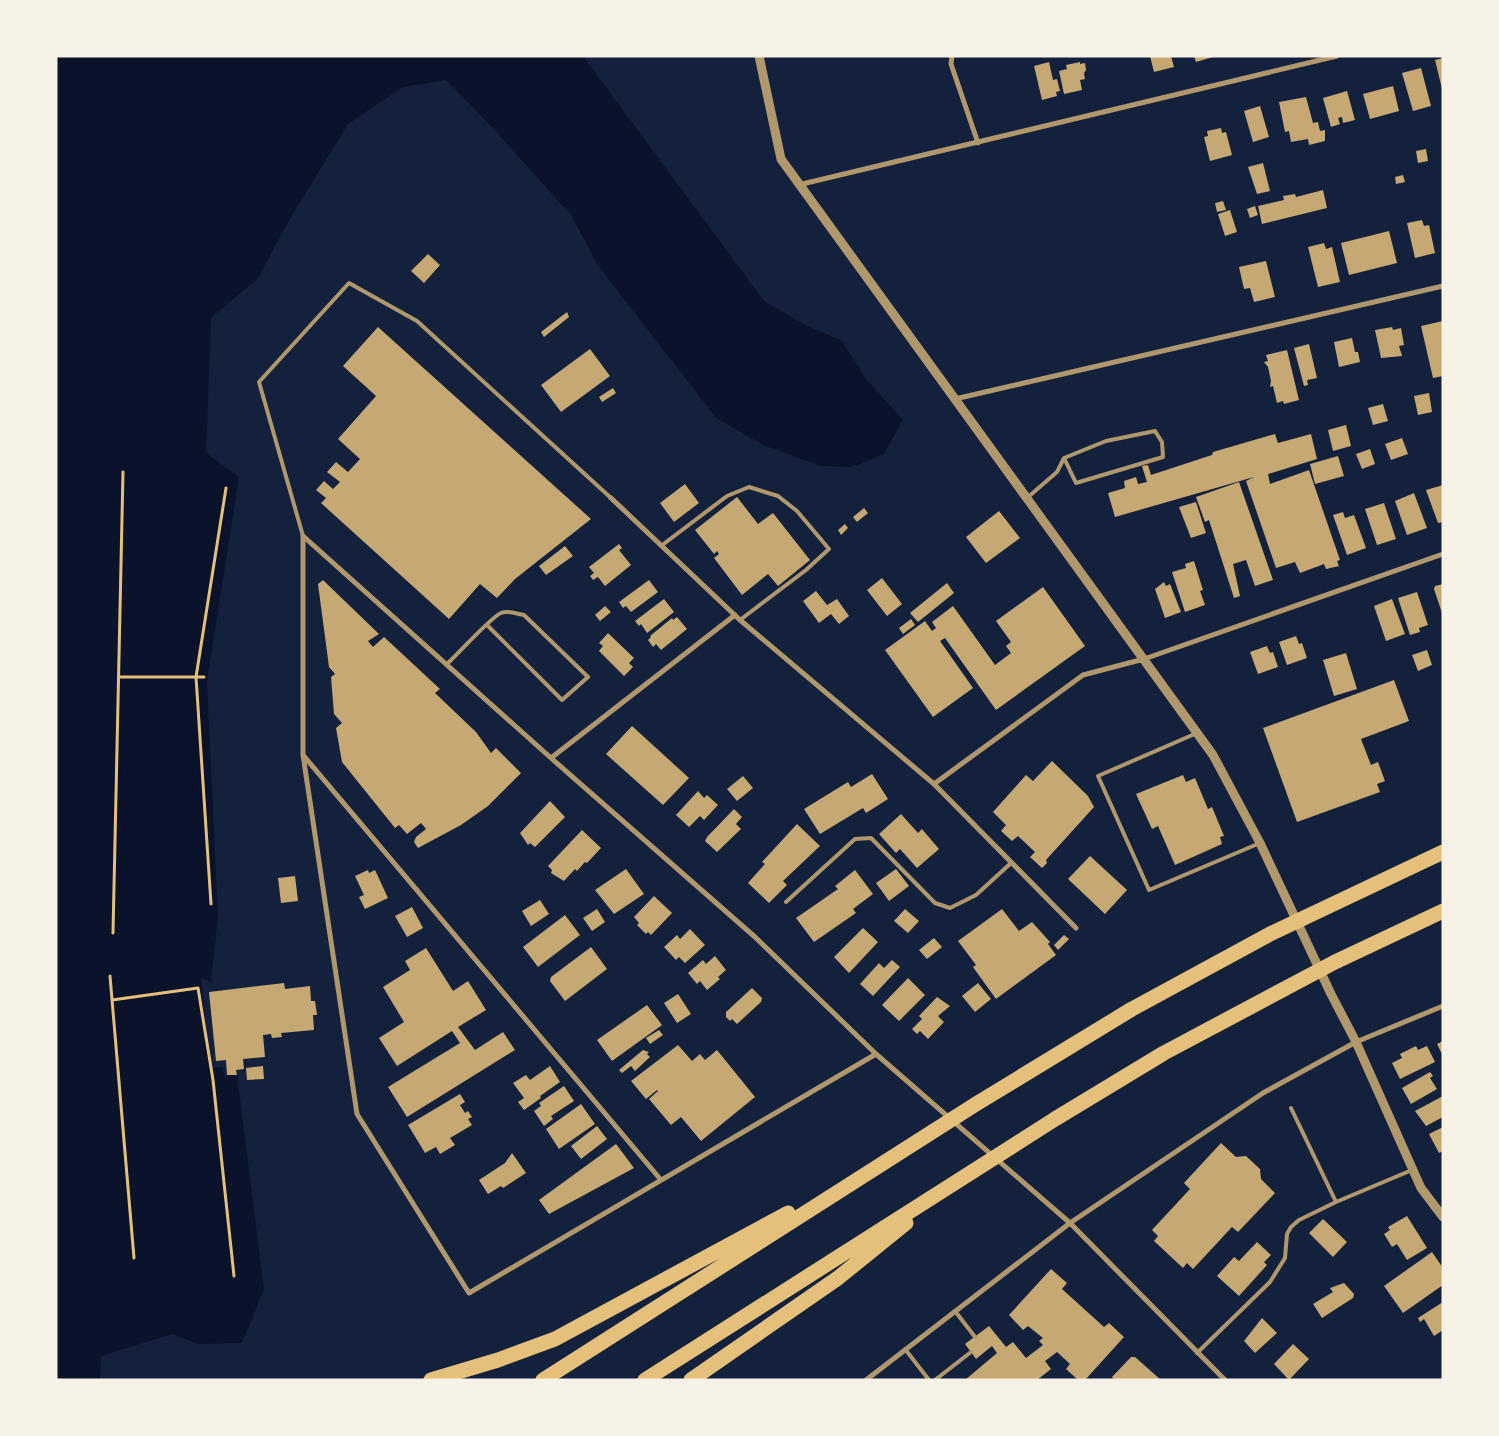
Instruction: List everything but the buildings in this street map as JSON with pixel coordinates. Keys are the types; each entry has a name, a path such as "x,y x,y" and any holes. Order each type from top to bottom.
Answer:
{"highway":[{"path":"543,1380 976,1104 1141,1004 1323,907 1443,852"},
{"path":"645,1380 963,1177 1164,1053 1346,956 1443,911"},
{"path":"431,1380 528,1350 582,1326 921,1139"},
{"path":"691,1380 832,1283 963,1177"}],"street":[{"path":"759,56 781,159 1213,755 1260,843 1331,994 1356,1042 1412,1170 1421,1188 1443,1217"},
{"path":"952,56 951,64 978,143"},
{"path":"798,184 978,143 1337,56"},
{"path":"956,399 1443,286"},
{"path":"611,498 740,620 934,784 1076,928"},
{"path":"304,536 551,758 755,937 876,1054 1070,1223 1225,1380"},
{"path":"304,536 303,755 357,1114 469,1293 876,1054"},
{"path":"934,784 1083,675 1144,659 1443,554"},
{"path":"551,758 735,615"},
{"path":"303,755 661,1180"},
{"path":"866,1380 1070,1223 1263,1093 1356,1042 1443,1006"}],"lane":[{"path":"304,536 259,382 349,283 417,321 611,498"},
{"path":"1027,498 1057,472 1064,458 1106,440 1155,431 1162,442 1163,457 1076,483 1064,458"},
{"path":"661,546 738,490 749,487 778,496 796,511 829,549 806,570 740,620"},
{"path":"447,664 487,625 500,613 510,612 524,615 588,677 562,700 487,625"},
{"path":"1197,733 1098,776 1149,890 1260,843"},
{"path":"786,902 855,840 871,838 935,903 950,908 976,895 1011,863"},
{"path":"1291,1108 1336,1202"},
{"path":"1197,1353 1270,1282 1285,1258 1287,1234 1291,1227 1299,1220 1412,1170"},
{"path":"955,1311 974,1337"},
{"path":"905,1349 929,1380"},
{"path":"935,1380 971,1352"}],"path":[{"path":"113,933 124,472"},
{"path":"211,904 196,677 226,488"},
{"path":"119,676 204,677"},
{"path":"110,976 134,1258"},
{"path":"112,1000 198,988 213,1080 234,1276"}],"water":[{"path":"56,56 583,56 764,301 807,326 841,340 867,380 903,420 884,454 852,467 820,466 763,445 716,418 597,264 571,215 490,125 446,80 403,87 348,124 288,222 258,278 211,318 206,453 239,477 207,681 218,917 211,982 201,978 210,1068 223,1067 224,1076 237,1075 264,1289 242,1343 198,1344 173,1334 101,1356 100,1380 56,1380"}]}
